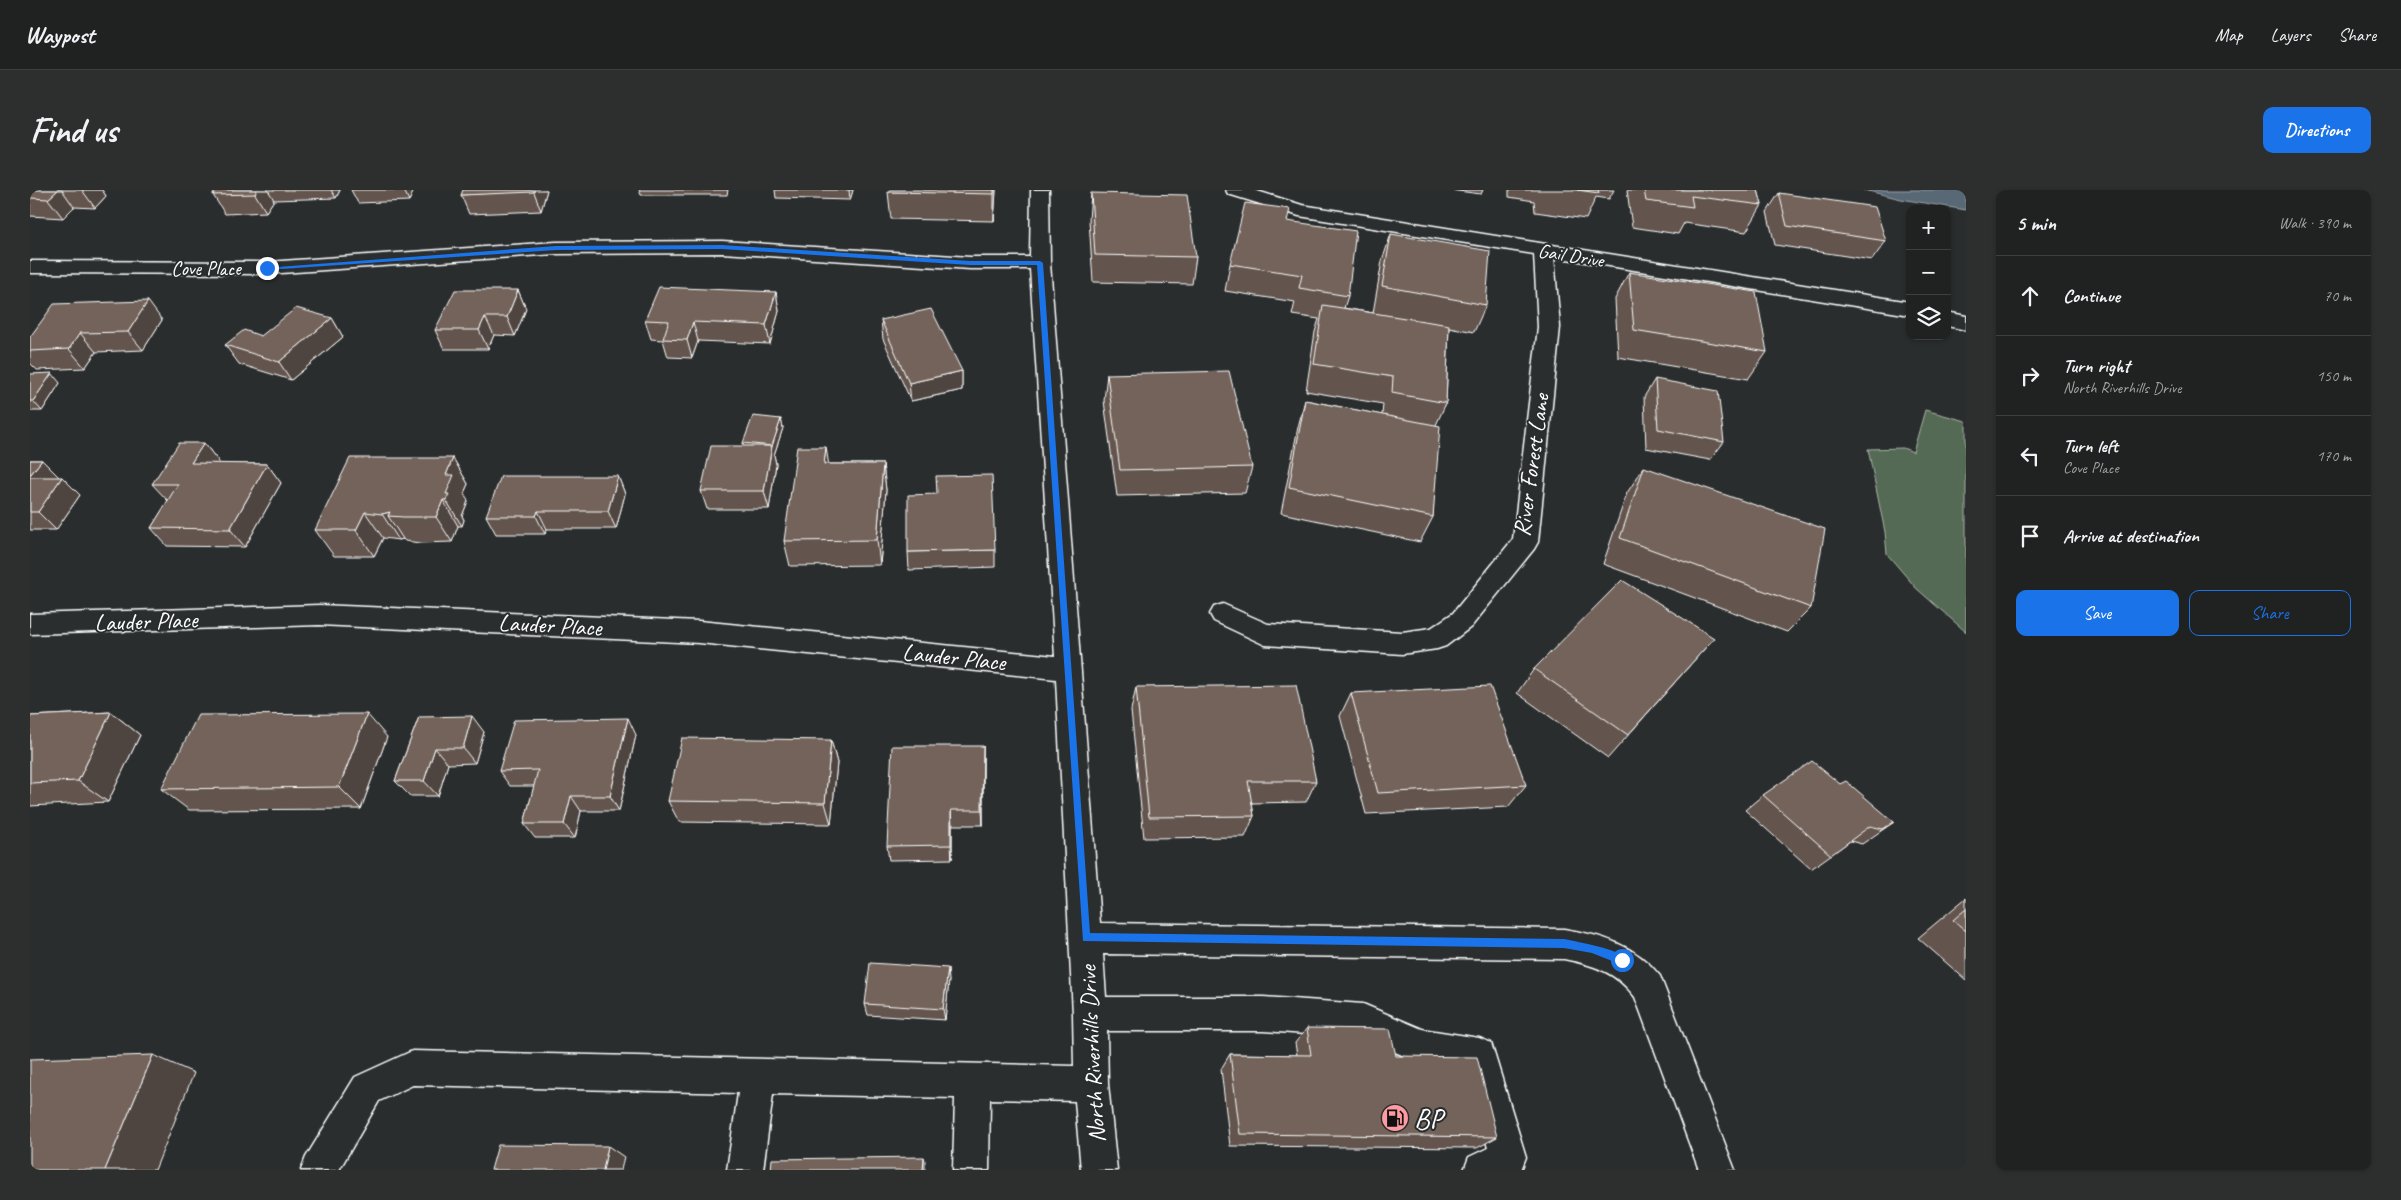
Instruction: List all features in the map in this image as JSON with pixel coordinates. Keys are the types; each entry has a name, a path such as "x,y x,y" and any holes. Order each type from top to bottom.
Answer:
{"street":[{"name":"North Riverhills Drive","path":"1040,190 1040,263 1069,669 1086,938 1092,1084 1099,1170"},
{"name":"Gail Drive","path":"1235,190 1299,210 1906,308"},
{"name":"Cove Place","path":"30,267 267,268 556,248 722,247 970,263 1040,263"},
{"name":"River Forest Lane","path":"1223,614 1265,634 1402,643 1437,638 1462,620 1525,542 1549,327 1544,250"},
{"path":"1951,319 1966,323"},
{"name":"Lauder Place","path":"30,624 319,615 700,632 1069,669"},
{"path":"1086,938 1564,944 1592,949 1622,960 1640,976 1648,987 1717,1170"},
{"path":"1090,1014 1263,1014 1363,1021 1421,1046 1479,1055 1508,1157 1482,1170"},
{"path":"319,1170 367,1089 412,1068 1092,1084"},
{"path":"745,1170 758,1076"},
{"path":"971,1170 974,1082"}],"green space":[{"path":"1925,410 1966,421 1966,632 1916,588 1887,554 1885,532 1868,449 1903,448 1913,452"}],"water":[{"path":"1864,190 1966,190 1966,210 1951,207 1951,205 1936,205"}],"building":[{"path":"30,190 58,190 48,199 30,198"},
{"path":"216,190 257,190 255,194 213,195"},
{"path":"463,190 534,190 534,192 461,195"},
{"path":"889,190 994,190 994,194 888,192"},
{"path":"1577,190 1598,190 1599,193"},
{"path":"1644,190 1758,190 1762,205 1691,196 1693,207 1646,201"},
{"path":"1091,193 1187,195 1196,257 1095,255"},
{"path":"1779,193 1875,207 1886,241 1787,226"},
{"path":"1245,203 1290,209 1287,221 1356,231 1348,296 1299,288 1302,275 1230,264"},
{"path":"1391,234 1490,251 1486,305 1382,286"},
{"path":"1629,272 1756,292 1767,352 1634,330"},
{"path":"659,287 776,292 766,325 693,322 687,340 663,339 669,321 645,320"},
{"path":"455,290 518,290 507,317 485,317 479,330 435,330"},
{"path":"148,301 128,332 80,333 69,349 30,351 30,337 54,304"},
{"path":"1323,305 1449,325 1446,403 1392,393 1393,377 1314,364"},
{"path":"296,308 332,318 279,362 225,345 244,330 261,336"},
{"path":"931,309 962,371 909,383 881,320"},
{"path":"1229,371 1252,467 1120,470 1107,374"},
{"path":"52,373 33,401 30,401 30,374"},
{"path":"1655,379 1718,391 1724,442 1658,429"},
{"path":"1305,400 1440,426 1433,517 1289,487"},
{"path":"753,416 781,419 772,446 743,443"},
{"path":"179,443 204,443 191,463 267,464 230,529 151,528 178,484 152,484"},
{"path":"711,446 772,446 764,491 701,491"},
{"path":"797,447 826,447 824,464 883,464 877,540 784,541"},
{"path":"350,458 453,458 446,475 454,475 446,494 449,494 446,500 443,500 436,517 388,516 390,512 382,514 365,512 356,530 315,530"},
{"path":"30,460 42,460 30,475"},
{"path":"1644,467 1825,529 1811,608 1620,538"},
{"path":"992,475 995,550 908,552 908,495 937,494 936,476"},
{"path":"501,476 618,476 608,511 538,511 536,516 486,516"},
{"path":"30,477 62,477 38,512 30,512"},
{"path":"1622,580 1714,638 1628,735 1534,669"},
{"path":"1296,685 1316,781 1248,781 1254,816 1149,817 1136,687"},
{"path":"1490,686 1526,785 1378,793 1351,693"},
{"path":"111,712 78,781 30,783 30,716"},
{"path":"367,714 339,787 161,789 198,715"},
{"path":"472,716 463,748 435,748 424,781 395,781 419,717"},
{"path":"628,718 610,796 571,796 564,824 524,824 538,770 499,771 514,720"},
{"path":"682,738 831,740 825,803 668,801"},
{"path":"892,746 983,746 982,810 951,810 951,845 887,846"},
{"path":"1812,761 1840,784 1846,781 1894,822 1883,829 1870,826 1831,855 1763,795"},
{"path":"1966,909 1966,931 1953,920"},
{"path":"870,963 948,968 943,1009 865,1004"},
{"path":"1307,1028 1390,1029 1396,1056 1477,1057 1497,1137 1240,1134 1230,1054 1311,1055"},
{"path":"153,1055 105,1170 30,1170 30,1059"},
{"path":"498,1145 608,1146 603,1170 491,1170"},
{"path":"924,1157 923,1170 771,1170 772,1159"}],"place":[{"name":"BP","path":"1395,1118"}],"route":[{"path":"267,268 556,248 722,247 970,263 1040,263 1086,938 1564,944 1592,949 1622,960"}]}
